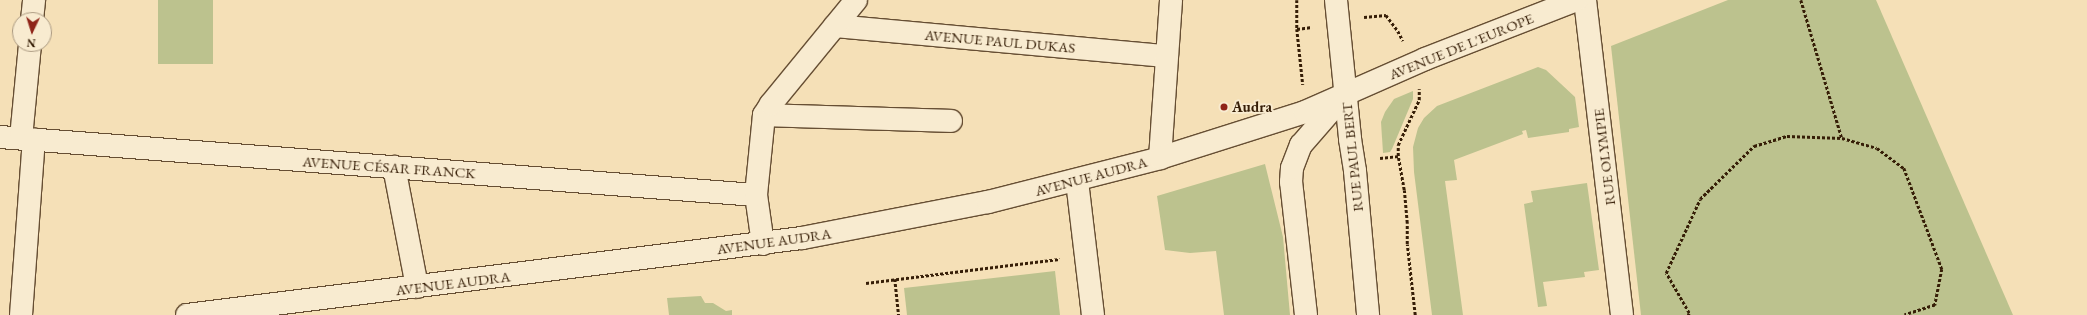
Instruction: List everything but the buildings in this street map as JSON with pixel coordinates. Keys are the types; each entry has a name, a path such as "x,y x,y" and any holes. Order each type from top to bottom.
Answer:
{"street":[{"path":"33,12 34,0"},
{"path":"763,244 756,195 764,115 771,104 856,0"},
{"path":"1160,158 1171,0"},
{"name":"RUE PAUL BERT","path":"1336,0 1345,93 1355,171 1368,315"},
{"name":"AVENUE DE L'EUROPE","path":"1345,93 1425,59 1576,0"},
{"name":"RUE OLYMPIE","path":"1585,0 1622,315"},
{"name":"AVENUE PAUL DUKAS","path":"835,26 1166,56"},
{"path":"21,315 18,138 29,52"},
{"path":"1306,315 1291,182 1292,168 1301,145 1345,93"},
{"name":"AVENUE AUDRA","path":"187,315 763,244 905,220 1077,181 1160,158 1305,112 1345,93"},
{"path":"764,115 951,121"},
{"name":"AVENUE CÉSAR FRANCK","path":"18,138 756,195"},
{"path":"394,167 417,287"},
{"path":"1077,181 1093,315"}],"path":[{"path":"1297,0 1297,29 1302,81"},
{"path":"1801,0 1842,138"},
{"path":"1372,15 1386,15 1398,31 1404,43"},
{"path":"1297,29 1313,27"},
{"path":"1414,315 1407,244 1404,190 1398,156 1398,145 1419,100 1419,89"},
{"path":"1688,315 1689,313 1666,273 1700,199 1754,146 1787,136 1842,138 1877,148 1904,168 1942,269 1935,305 1905,315"},
{"path":"866,282 1061,259"},
{"path":"895,279 899,315"}],"green space":[{"path":"158,0 213,0 213,64 158,64"},
{"path":"1728,0 1876,0 2013,315 1641,315 1611,46"},
{"path":"1538,67 1546,70 1575,97 1579,127 1569,129 1569,132 1528,138 1526,130 1522,131 1523,134 1454,160 1457,180 1445,181 1463,315 1432,315 1414,172 1413,147 1418,128 1424,118 1437,106"},
{"path":"1413,91 1413,99 1392,149 1390,152 1383,153 1381,122 1385,112 1394,99"},
{"path":"1265,164 1283,237 1290,315 1224,315 1216,251 1190,253 1165,250 1157,196"},
{"path":"1587,183 1599,270 1584,272 1585,277 1543,282 1547,306 1538,307 1524,204 1533,202 1531,191"},
{"path":"1055,271 1060,315 907,315 904,288"},
{"path":"701,296 705,303 713,303 726,311 732,310 732,315 669,315 667,298"}],"place":[{"name":"Audra","path":"1224,107"}]}
